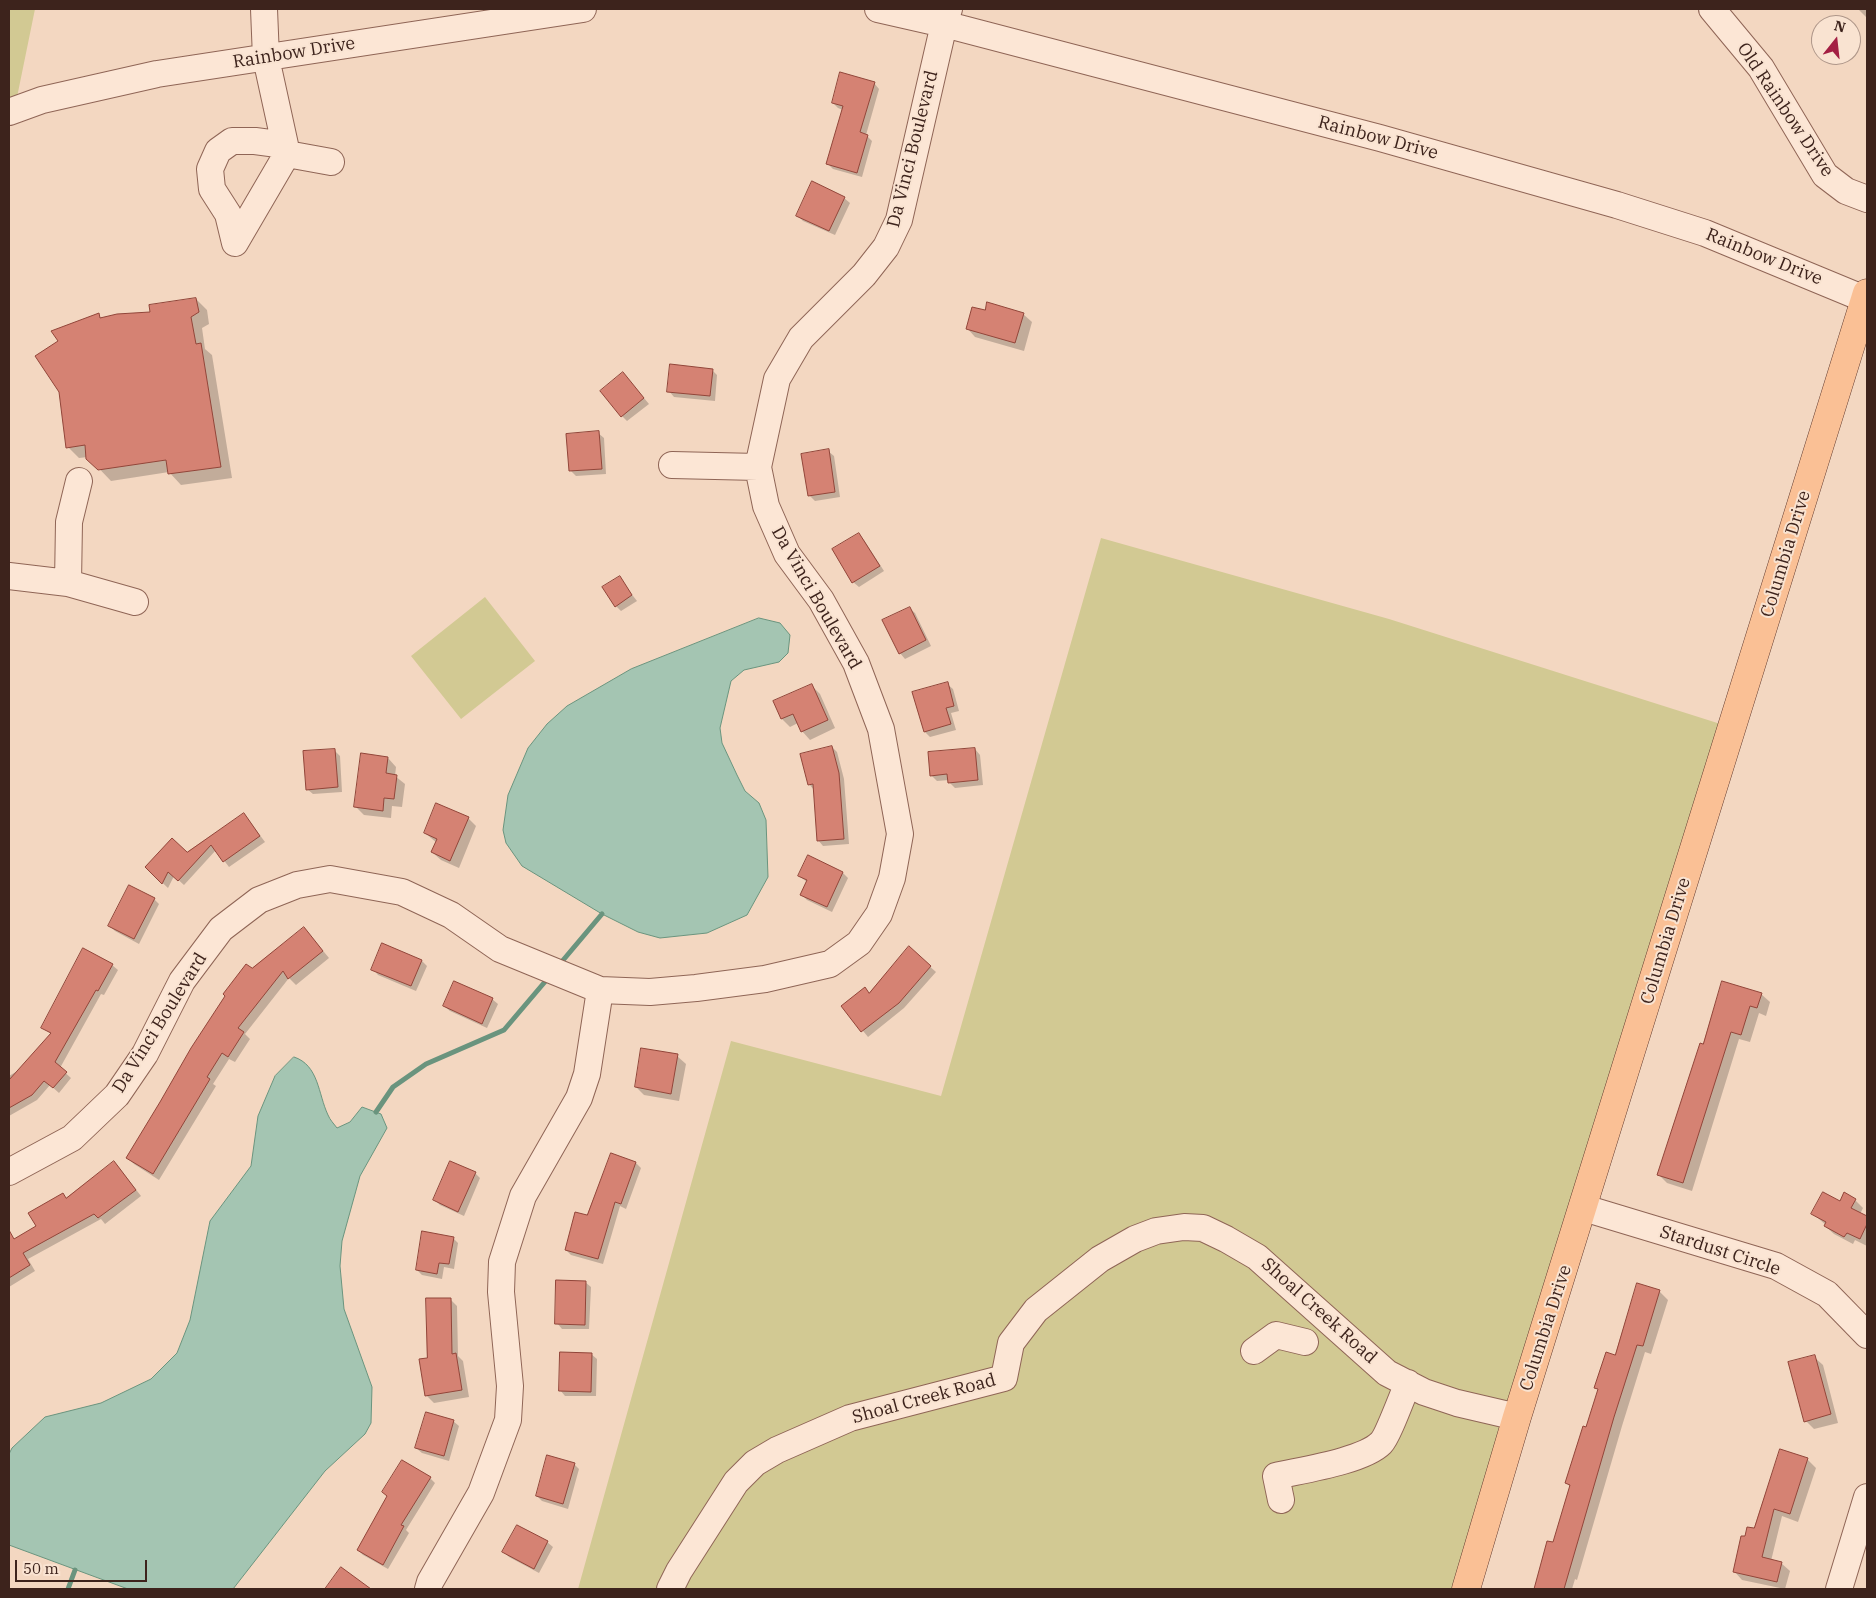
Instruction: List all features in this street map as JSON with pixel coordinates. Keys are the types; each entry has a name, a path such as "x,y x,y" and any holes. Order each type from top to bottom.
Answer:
{"main road":[{"name":"Columbia Drive","path":"1466,1589 1867,297"}],"street":[{"path":"264,9 266,58 286,149 235,243 228,214 212,188 210,169 218,151 232,141 255,141 286,149 332,162"},
{"name":"Rainbow Drive","path":"9,112 42,100 157,74 583,9"},
{"name":"Rainbow Drive","path":"878,9 947,16 1617,205 1705,233 1867,297"},
{"name":"Old Rainbow Drive","path":"1712,9 1761,68 1825,175 1846,191 1867,199"},
{"name":"Da Vinci Boulevard","path":"9,1172 72,1138 117,1095 144,1054 182,981 221,929 259,900 297,885 330,879 402,892 451,915 500,949 600,990 650,992 765,979 830,964 859,943 879,914 892,878 900,834 881,729 856,663 821,600 788,554 766,506 758,467 777,379 801,338 870,268 886,247 898,220 947,16"},
{"path":"672,465 758,467"},
{"path":"68,583 69,522 79,481"},
{"path":"9,576 68,583 135,602"},
{"path":"428,1589 430,1582 481,1492 508,1420 510,1386 501,1292 502,1262 523,1196 579,1098 587,1074 600,990"},
{"name":"Stardust Circle","path":"1584,1208 1776,1266 1827,1294 1867,1335"},
{"name":"Shoal Creek Road","path":"670,1589 679,1571 736,1482 755,1463 777,1450 850,1418 1005,1384 1011,1343 1036,1310 1100,1259 1135,1239 1156,1231 1184,1227 1202,1228 1226,1238 1257,1257 1387,1372 1424,1392 1456,1403 1518,1418"},
{"path":"1254,1351 1276,1335 1305,1342"},
{"path":"1281,1500 1276,1476 1357,1456 1382,1442 1408,1383"},
{"path":"1839,1589 1867,1496"}],"shaded area":[{"path":"9,9 35,9 15,107 9,109"},
{"path":"1101,538 1389,619 1730,727 1468,1589 578,1589 731,1041 941,1096"},
{"path":"485,597 535,661 461,719 411,656"},
{"path":"759,618 780,623 790,635 788,653 779,662 744,670 731,681 720,728 722,743 745,791 759,803 766,820 768,877 747,915 707,933 660,938 638,932 602,914 522,866 506,843 503,830 508,795 528,748 547,724 567,706 631,669"},
{"path":"294,1057 308,1066 313,1073 328,1115 337,1128 350,1122 362,1107 381,1114 387,1128 360,1176 342,1241 340,1266 344,1309 372,1387 371,1423 365,1434 325,1471 233,1589 128,1589 9,1545 9,1454 12,1448 45,1417 101,1403 151,1379 177,1353 190,1320 210,1221 251,1166 258,1116 275,1076"}],"building":[{"path":"840,72 875,82 860,132 868,135 857,173 826,164 843,106 832,103"},
{"path":"812,181 845,197 829,231 796,216"},
{"path":"196,298 199,312 191,317 196,344 201,343 221,467 168,474 166,460 98,470 86,459 85,445 66,448 59,392 35,356 58,341 51,331 99,313 100,318 117,314 150,312 149,305"},
{"path":"987,302 1024,313 1015,343 966,329 972,307 985,310"},
{"path":"670,364 713,369 710,396 667,392"},
{"path":"623,372 644,398 621,417 600,391"},
{"path":"599,431 602,469 569,471 566,434"},
{"path":"829,449 835,492 808,496 801,454"},
{"path":"859,533 880,566 852,583 832,549"},
{"path":"620,576 632,595 615,607 602,587"},
{"path":"910,607 926,640 899,654 882,620"},
{"path":"948,682 954,706 946,708 951,724 924,732 912,692"},
{"path":"812,684 828,720 801,732 793,714 781,719 773,701"},
{"path":"832,746 839,773 844,839 817,841 813,784 808,785 800,754"},
{"path":"975,748 978,780 948,783 947,774 930,776 928,752"},
{"path":"335,749 338,787 306,790 303,751"},
{"path":"361,753 388,757 386,773 397,775 394,799 384,798 383,811 354,807"},
{"path":"436,803 469,817 450,861 431,852 437,839 424,833"},
{"path":"244,813 260,836 223,862 211,845 178,881 168,872 162,884 145,867 172,838 187,852"},
{"path":"808,855 843,872 827,907 800,895 807,880 798,876"},
{"path":"129,885 155,898 134,939 108,926"},
{"path":"304,927 323,951 288,979 283,971 238,1028 244,1032 228,1057 222,1053 207,1077 210,1079 153,1174 126,1158 191,1048 225,996 223,994 246,964 252,968"},
{"path":"382,943 422,960 411,986 371,970"},
{"path":"909,946 931,966 899,1003 861,1032 841,1006 865,987 869,993"},
{"path":"83,948 113,964 55,1062 67,1072 53,1088 44,1081 32,1095 9,1108 9,1080 51,1033 41,1028"},
{"path":"454,981 493,998 482,1024 443,1006"},
{"path":"1722,981 1762,993 1757,1008 1750,1006 1741,1035 1731,1032 1683,1183 1657,1175 1700,1043 1703,1044"},
{"path":"641,1048 678,1054 671,1094 635,1087"},
{"path":"611,1153 636,1162 621,1204 615,1202 598,1259 565,1250 575,1212 587,1215"},
{"path":"114,1161 136,1190 98,1218 94,1214 23,1253 30,1265 9,1278 9,1230 14,1239 36,1226 28,1213 63,1193 66,1198"},
{"path":"450,1161 476,1172 458,1212 433,1200"},
{"path":"1823,1192 1840,1201 1844,1192 1856,1199 1851,1208 1867,1216 1867,1224 1860,1239 1847,1233 1844,1237 1824,1226 1826,1222 1811,1214"},
{"path":"422,1231 454,1237 449,1264 439,1263 437,1274 416,1270"},
{"path":"556,1280 586,1281 585,1325 555,1324"},
{"path":"1637,1283 1660,1290 1643,1346 1637,1345 1564,1589 1534,1589 1547,1541 1553,1542 1570,1485 1565,1483 1583,1426 1586,1427 1598,1389 1594,1388 1606,1352 1615,1355"},
{"path":"426,1298 451,1298 452,1354 456,1353 462,1390 425,1396 419,1359 427,1358"},
{"path":"560,1352 592,1353 591,1392 559,1391"},
{"path":"1815,1355 1831,1414 1804,1422 1788,1362"},
{"path":"426,1412 454,1420 444,1456 415,1448"},
{"path":"1780,1449 1808,1458 1790,1514 1774,1509 1762,1557 1782,1562 1777,1582 1733,1572 1741,1536 1745,1536 1747,1527 1754,1528"},
{"path":"547,1455 575,1463 563,1504 536,1496"},
{"path":"402,1460 431,1477 401,1525 404,1526 383,1565 357,1550 387,1496 382,1492"},
{"path":"517,1525 548,1541 534,1569 502,1552"},
{"path":"341,1567 371,1589 325,1589"}],"waterway":[{"path":"559,965 602,914"},
{"path":"376,1112 393,1087 426,1064 504,1030 549,977"},
{"path":"68,1589 75,1570"}]}
